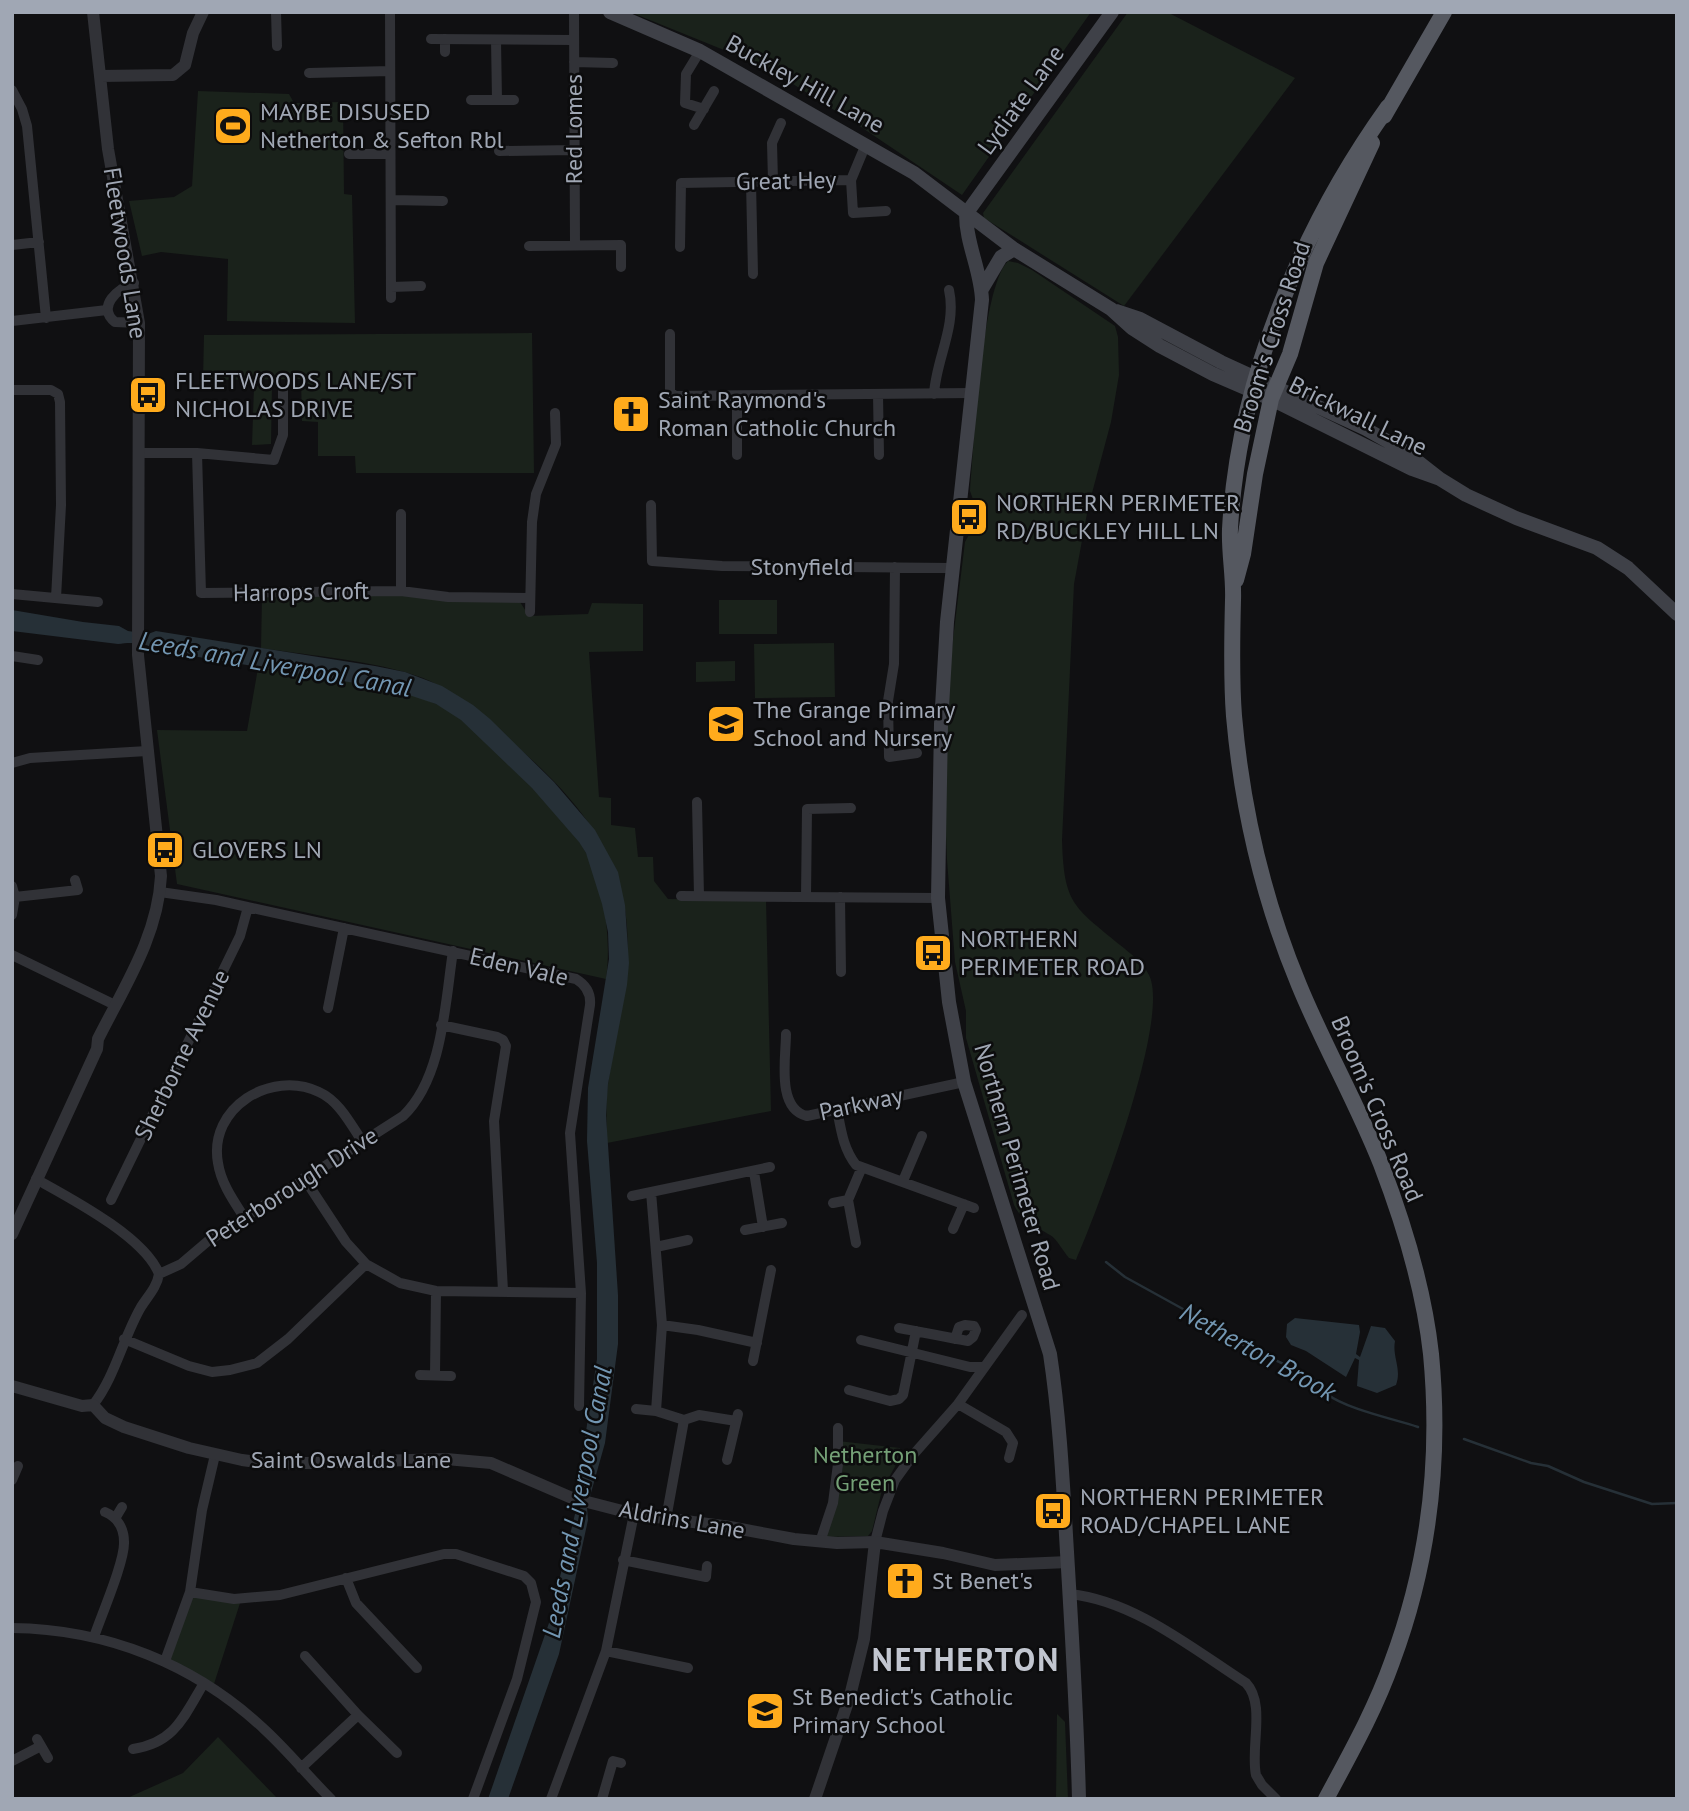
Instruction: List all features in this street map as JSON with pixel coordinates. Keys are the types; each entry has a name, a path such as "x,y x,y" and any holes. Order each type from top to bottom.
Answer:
{"highway":[{"name":"Broom's Cross Road","path":"1326,1799 1388,1674 1409,1613 1418,1576 1434,1467 1430,1352 1412,1259 1380,1162 1297,982 1257,854 1241,774 1234,714 1234,592 1243,554 1255,474 1264,387 1285,296 1319,220 1359,148 1388,107 1444,12"},
{"name":"Broom's Cross Road","path":"1264,387 1292,307 1316,264 1388,107"}],"main road":[{"name":"Buckley Hill Lane","path":"610,12 700,51 866,144 915,173 966,214"},
{"name":"Lydiate Lane","path":"966,214 1112,12"},
{"name":"Brickwall Lane","path":"966,214 1014,248 1111,309 1140,319 1221,362 1412,469 1440,479 1516,518 1612,556 1677,614"},
{"name":"Northern Perimeter Road","path":"966,214 968,239 982,289 982,314 952,568 941,724 938,898 949,1002 964,1082 1050,1354 1065,1475 1079,1799"},
{"path":"982,289 1001,257 1014,248"}],"street":[{"name":"Fleetwoods Lane","path":"93,12 119,219 134,283 139,323 138,655 161,876 158,909 151,930 96,1047"},
{"path":"100,76 173,75 185,65 193,33 203,12"},
{"path":"276,12 277,46"},
{"path":"390,12 391,298"},
{"name":"Red Lomes","path":"574,12 575,245"},
{"path":"431,39 573,40"},
{"path":"445,52 446,39"},
{"path":"496,40 496,100"},
{"path":"700,51 686,74 685,103 704,109"},
{"path":"574,62 613,63"},
{"path":"309,73 390,71"},
{"path":"12,90 27,126 46,318"},
{"path":"694,125 714,91"},
{"path":"471,100 514,100"},
{"path":"774,181 777,148 774,136 781,123"},
{"name":"Great Hey","path":"680,247 681,183 851,180 866,144"},
{"path":"499,151 574,150"},
{"path":"349,154 390,154"},
{"path":"851,180 853,213 886,211"},
{"path":"751,182 753,274"},
{"path":"391,200 443,201"},
{"path":"12,245 39,242"},
{"path":"526,249 621,245 621,267"},
{"path":"134,283 119,290 110,300 107,310 108,316 115,322 139,323"},
{"path":"391,286 421,286"},
{"path":"934,394 950,322 949,290"},
{"path":"12,321 107,310"},
{"path":"670,334 670,392 676,396 972,393"},
{"path":"12,390 51,390 58,394 60,401 61,505 56,598"},
{"path":"138,453 197,453 274,460 282,435 282,390"},
{"path":"878,394 879,456"},
{"path":"737,397 737,455"},
{"path":"530,612 533,513 536,494 556,444 555,413"},
{"name":"Harrops Croft","path":"197,453 201,593 401,591 448,597 529,597"},
{"name":"Stonyfield","path":"651,505 652,561 722,566 952,568"},
{"name":"Harrops Croft","path":"401,514 401,591"},
{"path":"895,568 894,664 888,701 889,757 917,753"},
{"path":"12,594 98,602"},
{"path":"12,656 38,660"},
{"path":"12,763 30,758 147,751"},
{"path":"697,802 699,897"},
{"path":"806,897 807,809 850,808"},
{"path":"15,897 78,890 75,880"},
{"path":"12,886 15,897 12,915"},
{"name":"Eden Vale","path":"160,892 181,894 453,951 576,979 582,983 587,990 590,1005 570,1133 581,1293 579,1406"},
{"path":"681,897 938,898"},
{"path":"840,897 841,972"},
{"name":"Sherborne Avenue","path":"110,1200 240,936 247,908"},
{"path":"328,1007 344,928"},
{"name":"Peterborough Drive","path":"159,1274 181,1264 208,1241 244,1217 403,1116 419,1098 431,1073 453,951"},
{"path":"12,955 115,1005"},
{"path":"441,1025 496,1037 503,1040 506,1046 494,1121 503,1292"},
{"name":"Parkway","path":"786,1034 785,1086 790,1103 799,1114 807,1116 964,1082"},
{"path":"12,1234 96,1047"},
{"path":"12,1220 96,1047"},
{"path":"244,1217 220,1175 217,1147 221,1129 234,1107 254,1093 266,1088 294,1084 320,1092 344,1112 362,1141"},
{"path":"837,1109 842,1138 856,1165 969,1206 953,1229"},
{"path":"903,1181 922,1136"},
{"path":"632,1196 770,1167"},
{"path":"856,1243 848,1200 862,1167"},
{"path":"754,1172 763,1227"},
{"path":"304,1178 346,1242 366,1264 400,1283 436,1291 581,1293"},
{"path":"36,1179 117,1229 152,1260 159,1274 124,1339 102,1392 93,1405"},
{"path":"651,1192 662,1325 656,1411"},
{"path":"833,1203 848,1200"},
{"path":"745,1230 782,1223"},
{"path":"656,1247 688,1240"},
{"path":"124,1339 189,1366 212,1372 257,1363 288,1339 366,1264"},
{"path":"753,1361 771,1270"},
{"path":"435,1375 436,1291"},
{"path":"815,1799 850,1696 864,1639 875,1542 895,1480 958,1404 1023,1315"},
{"path":"662,1325 698,1329 757,1343"},
{"path":"900,1328 955,1339"},
{"path":"849,1390 890,1401 899,1399 903,1395 916,1331"},
{"path":"861,1340 970,1367 984,1367"},
{"path":"420,1375 451,1376"},
{"name":"Saint Oswalds Lane","path":"12,1386 82,1406 93,1405 105,1418 124,1427 215,1455 271,1464 474,1460 505,1468 572,1498"},
{"path":"958,1404 1006,1433 1013,1443 1009,1458"},
{"path":"636,1409 656,1411 684,1420 699,1415 737,1418 727,1460"},
{"path":"666,1520 684,1420"},
{"path":"838,1429 838,1464 832,1503 820,1542 875,1542 995,1565 1068,1562"},
{"path":"165,1661 190,1592 202,1510 215,1455"},
{"path":"15,1474 25,1480"},
{"name":"Aldrins Lane","path":"572,1498 666,1520 730,1527 820,1542"},
{"path":"94,1637 125,1545 119,1512 105,1512"},
{"path":"551,1799 606,1651 634,1514"},
{"path":"190,1592 234,1599 259,1598 423,1558 456,1554 524,1576 531,1583 536,1602 517,1679 473,1799"},
{"path":"623,1560 706,1577 707,1566"},
{"path":"346,1578 356,1603 417,1668"},
{"path":"1070,1594 1087,1596 1140,1617 1251,1689 1256,1705 1256,1775 1276,1799"},
{"path":"12,1628 43,1629 94,1637 116,1642 165,1661 204,1682 236,1704 265,1730 331,1799"},
{"path":"606,1651 688,1668"},
{"path":"408,1660 417,1652"},
{"path":"305,1656 358,1715 397,1753"},
{"path":"133,1749 150,1746 166,1738 185,1714 204,1682"},
{"path":"301,1768 358,1715"},
{"path":"12,1761 39,1742 48,1758"},
{"path":"603,1795 613,1761 621,1763"}],"green space":[{"path":"630,12 1091,12 962,195 766,67"},
{"path":"1128,12 1167,12 1295,78 1124,306 984,218 983,213"},
{"path":"198,91 289,94 294,103 343,102 344,194 352,195 355,323 227,321 228,259 161,252 142,256 129,201 174,197 192,186"},
{"path":"1008,261 1032,270 1115,326 1118,337 1119,375 1111,422 1088,508 1074,584 1063,861 1065,878 1074,902 1091,921 1143,966 1149,975 1153,998 1150,1031 1129,1116 1076,1260 1069,1258 1053,1237 1025,1220 1014,1205 966,1038 966,1011 955,962 947,860 944,790 946,714 965,542 976,521 975,505 970,491 980,370 991,302 999,277"},
{"path":"532,333 534,473 356,473 355,456 318,456 318,422 302,421 301,379 203,380 204,335"},
{"path":"272,385 271,444 252,445 254,386"},
{"path":"402,594 520,602 529,616 588,614 592,603 643,604 643,651 589,652 599,797 611,798 611,825 635,828 638,857 653,857 654,881 668,899 766,900 771,1111 607,1143 607,1091 625,987 628,948 622,894 612,864 597,836 557,784 533,761 484,719 439,686 423,678 384,667 261,648 262,597"},
{"path":"719,600 777,600 777,634 719,634"},
{"path":"834,643 835,697 755,698 754,644"},
{"path":"735,661 735,681 696,682 696,662"},
{"path":"258,668 393,689 446,709 473,730 553,809 587,855 600,889 607,926 606,979 177,884 157,730 247,731"},
{"name":"Netherton Green","path":"838,1441 900,1448 902,1454 882,1490 872,1531 868,1536 826,1537"},
{"path":"191,1595 241,1600 213,1687 167,1660"},
{"path":"1057,1714 1065,1722 1068,1799 1056,1799"},
{"path":"218,1737 278,1799 125,1799 183,1773"}],"water":[{"name":"Leeds and Liverpool Canal","path":"12,610 119,626 128,631 148,634 156,631 375,666 405,672 442,686 490,719 554,782 595,830 618,872 625,905 629,963 608,1084 606,1115 618,1295 618,1344 605,1443 587,1507 588,1520 559,1654 508,1799 488,1799 549,1623 575,1514 580,1508 583,1489 578,1484 597,1359 597,1263 587,1141 588,1088 609,959 608,932 602,904 586,853 532,788 461,720 436,704 391,689 156,650 143,644 118,644 12,631"},
{"path":"1295,1318 1359,1325 1356,1354 1360,1357 1371,1326 1385,1328 1395,1341 1398,1374 1396,1385 1377,1393 1357,1386 1359,1360 1355,1358 1346,1377 1306,1351 1291,1345 1286,1337 1287,1324"}],"waterway":[{"name":"Netherton Brook","path":"1106,1262 1125,1277 1212,1325 1220,1334 1307,1375 1335,1399 1358,1409 1418,1427"},
{"name":"Netherton Brook","path":"1464,1439 1652,1504 1677,1503"}],"place":[{"name":"MAYBE DISUSED Netherton & Sefton Rbl","path":"233,126"},
{"name":"FLEETWOODS LANE/ST NICHOLAS DRIVE","path":"148,395"},
{"name":"Saint Raymond's Roman Catholic Church","path":"631,414"},
{"name":"NORTHERN PERIMETER RD/BUCKLEY HILL LN","path":"969,517"},
{"name":"The Grange Primary School and Nursery","path":"726,724"},
{"name":"GLOVERS LN","path":"165,850"},
{"name":"NORTHERN PERIMETER ROAD","path":"933,953"},
{"name":"NORTHERN PERIMETER ROAD/CHAPEL LANE","path":"1053,1511"},
{"name":"St Benet's","path":"905,1581"},
{"name":"St Benedict's Catholic Primary School","path":"765,1711"}],"district":[{"name":"NETHERTON","path":"966,1660"}]}
